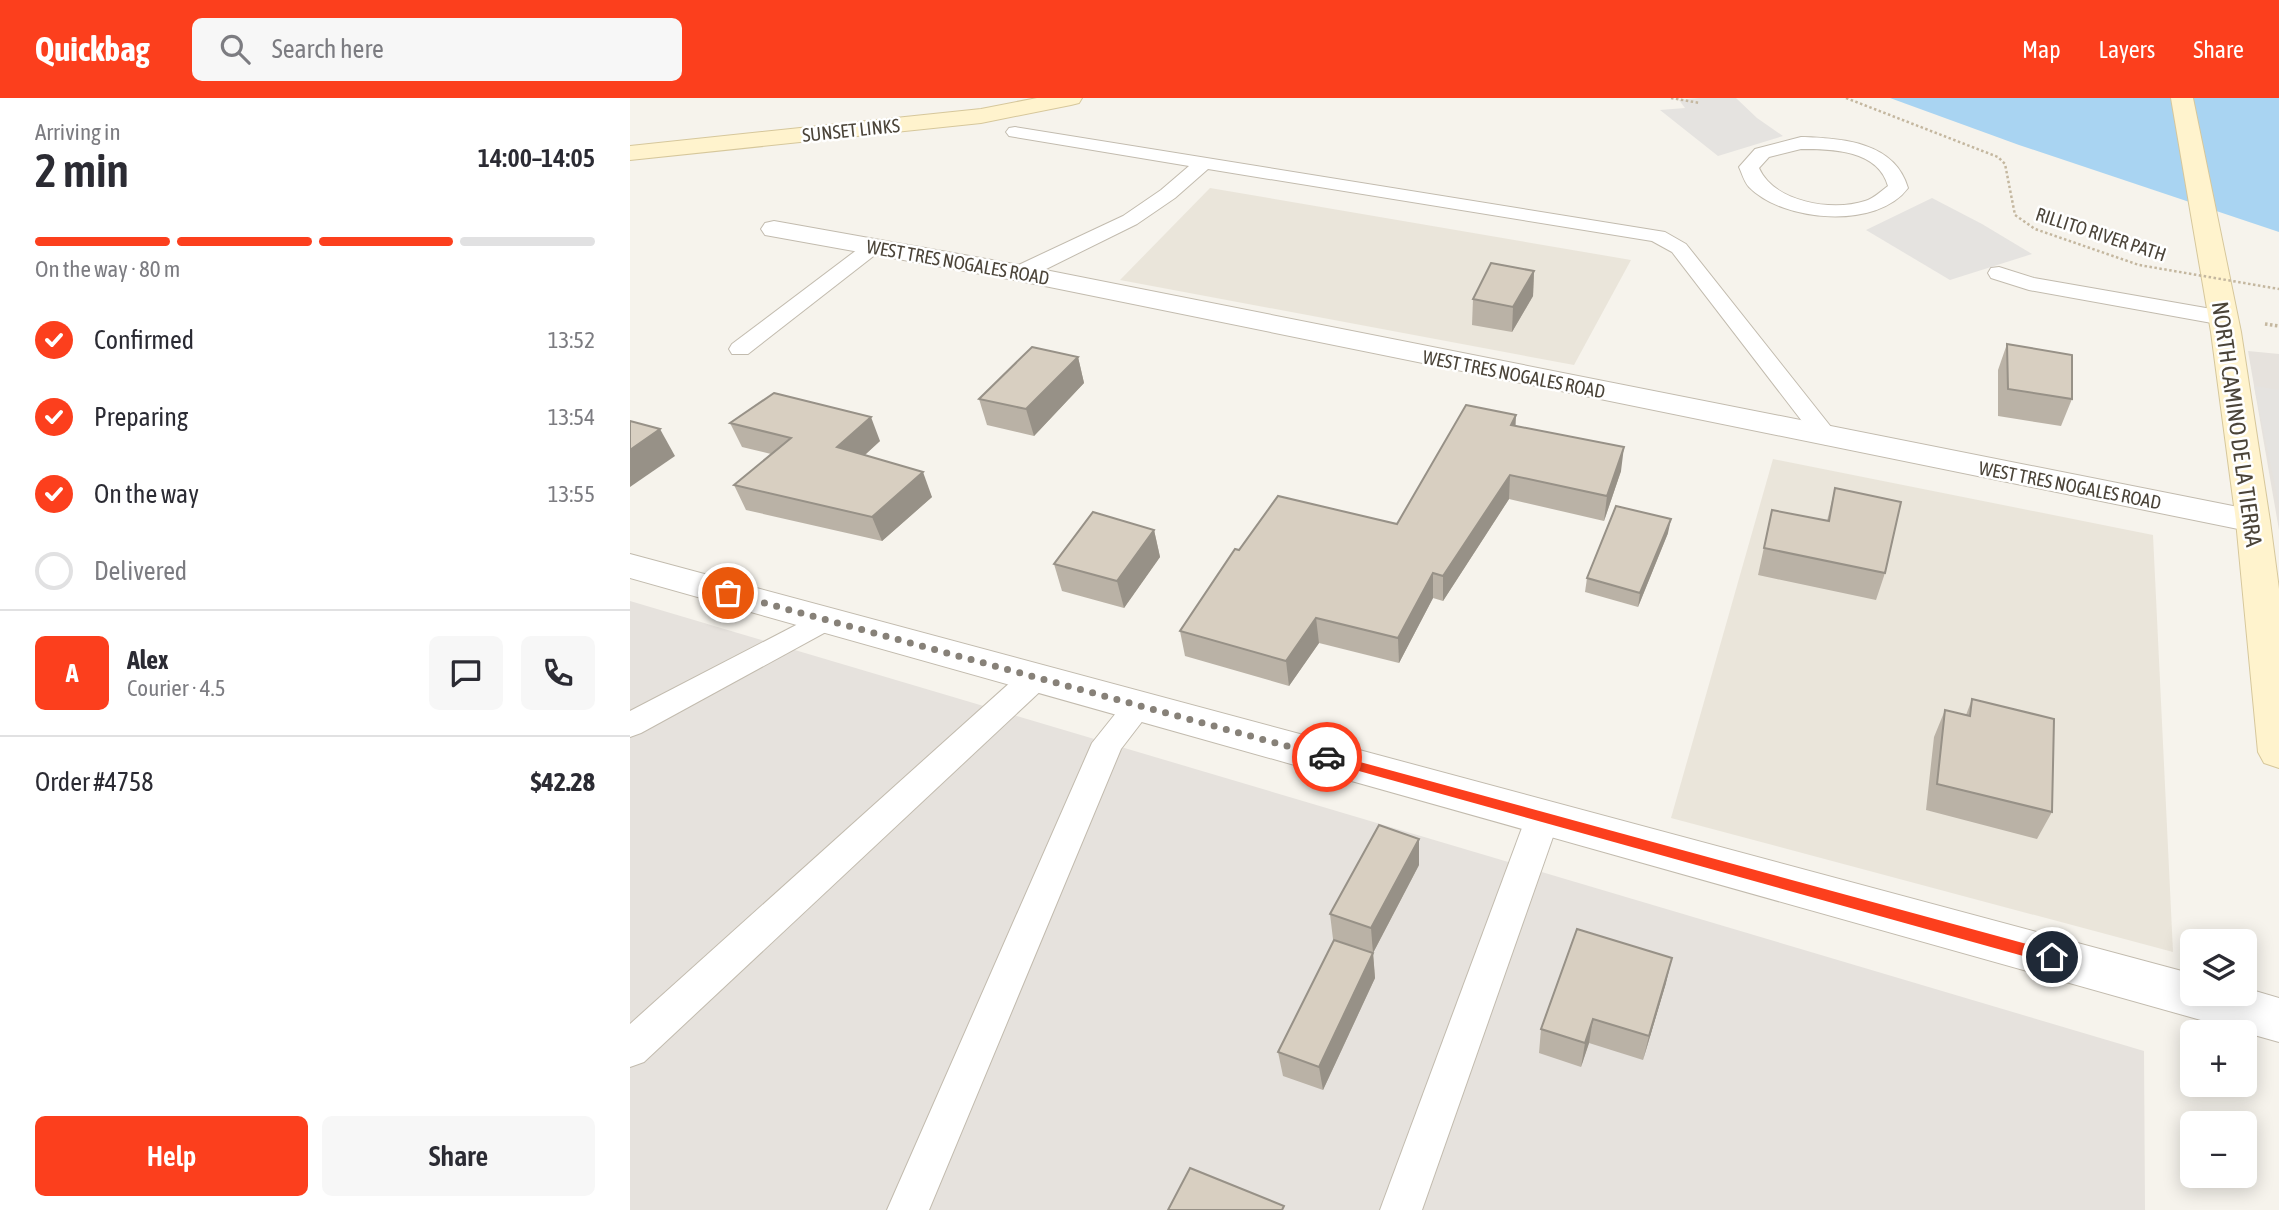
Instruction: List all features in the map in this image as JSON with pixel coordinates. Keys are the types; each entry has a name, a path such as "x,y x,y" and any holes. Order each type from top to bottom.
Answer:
{"street":[{"name":"SUNSET LINKS","path":"630,152 981,116 1070,98"},
{"name":"NORTH CAMINO DE LA TIERRA","path":"2182,98 2223,318 2253,521 2279,752"},
{"name":"WEST TRES NOGALES ROAD","path":"774,229 1020,273 2253,521"},
{"path":"630,566 2279,1020"}],"lane":[{"path":"1015,132 1658,236 1679,248 1827,437"},
{"path":"1825,143 1860,151 1888,165 1898,176 1898,187 1891,198 1874,206 1853,210 1817,209 1782,201 1764,192 1752,181 1748,170 1751,160 1761,152 1779,146 1825,143"},
{"path":"1020,273 1130,220 1168,194 1204,162"},
{"path":"740,349 873,247"},
{"path":"1999,273 2029,284 2223,318"},
{"path":"630,725 825,620"},
{"path":"630,1049 1035,678"},
{"path":"908,1210 1108,743 1139,706"},
{"path":"1401,1210 1544,817"}],"path":[{"path":"1671,98 1700,103"},
{"name":"RILLITO RIVER PATH","path":"1846,98 1997,157 2005,164 2015,215 2035,229 2155,269 2279,289"}],"shaded area":[{"path":"1736,98 1757,118 1783,136 1718,156 1660,110 1685,108 1679,100"},
{"path":"1210,188 1631,260 1574,365 1120,280"},
{"path":"1932,198 2032,254 1950,280 1866,230"},
{"path":"2248,351 2279,354 2279,530"},
{"path":"2254,386 2279,390 2279,505"},
{"path":"1773,459 2153,535 2173,952 1671,818"},
{"path":"630,601 2144,1051 2145,1210 630,1210"}],"water":[{"path":"1890,98 2279,98 2279,232 2019,145"}],"building":[{"path":"1491,263 1534,271 1513,307 1473,299"},
{"path":"2007,344 2072,355 2072,399 2008,389"},
{"path":"1032,347 1078,357 1026,409 979,399"},
{"path":"774,393 871,417 837,447 923,472 872,517 734,485 791,438 730,423"},
{"path":"1466,405 1516,415 1511,425 1624,447 1607,496 1510,475 1443,576 1433,573 1398,638 1316,618 1286,661 1180,631 1235,549 1239,550 1278,496 1397,524"},
{"path":"630,421 660,429 630,450"},
{"path":"1835,488 1901,502 1885,573 1764,548 1772,510 1829,521"},
{"path":"1616,506 1671,519 1640,593 1587,578"},
{"path":"1093,512 1154,530 1117,581 1054,564"},
{"path":"1972,699 2054,719 2052,812 1937,784 1945,710 1970,716"},
{"path":"1379,825 1419,839 1371,928 1330,914"},
{"path":"1577,929 1672,958 1649,1036 1593,1019 1585,1043 1541,1029"},
{"path":"1334,940 1373,953 1319,1067 1278,1052"},
{"path":"1190,1168 1284,1206 1282,1210 1168,1210"}],"way so far":[{"path":"728,593 1327,757"}],"route":[{"path":"1327,757 2052,957"}]}
